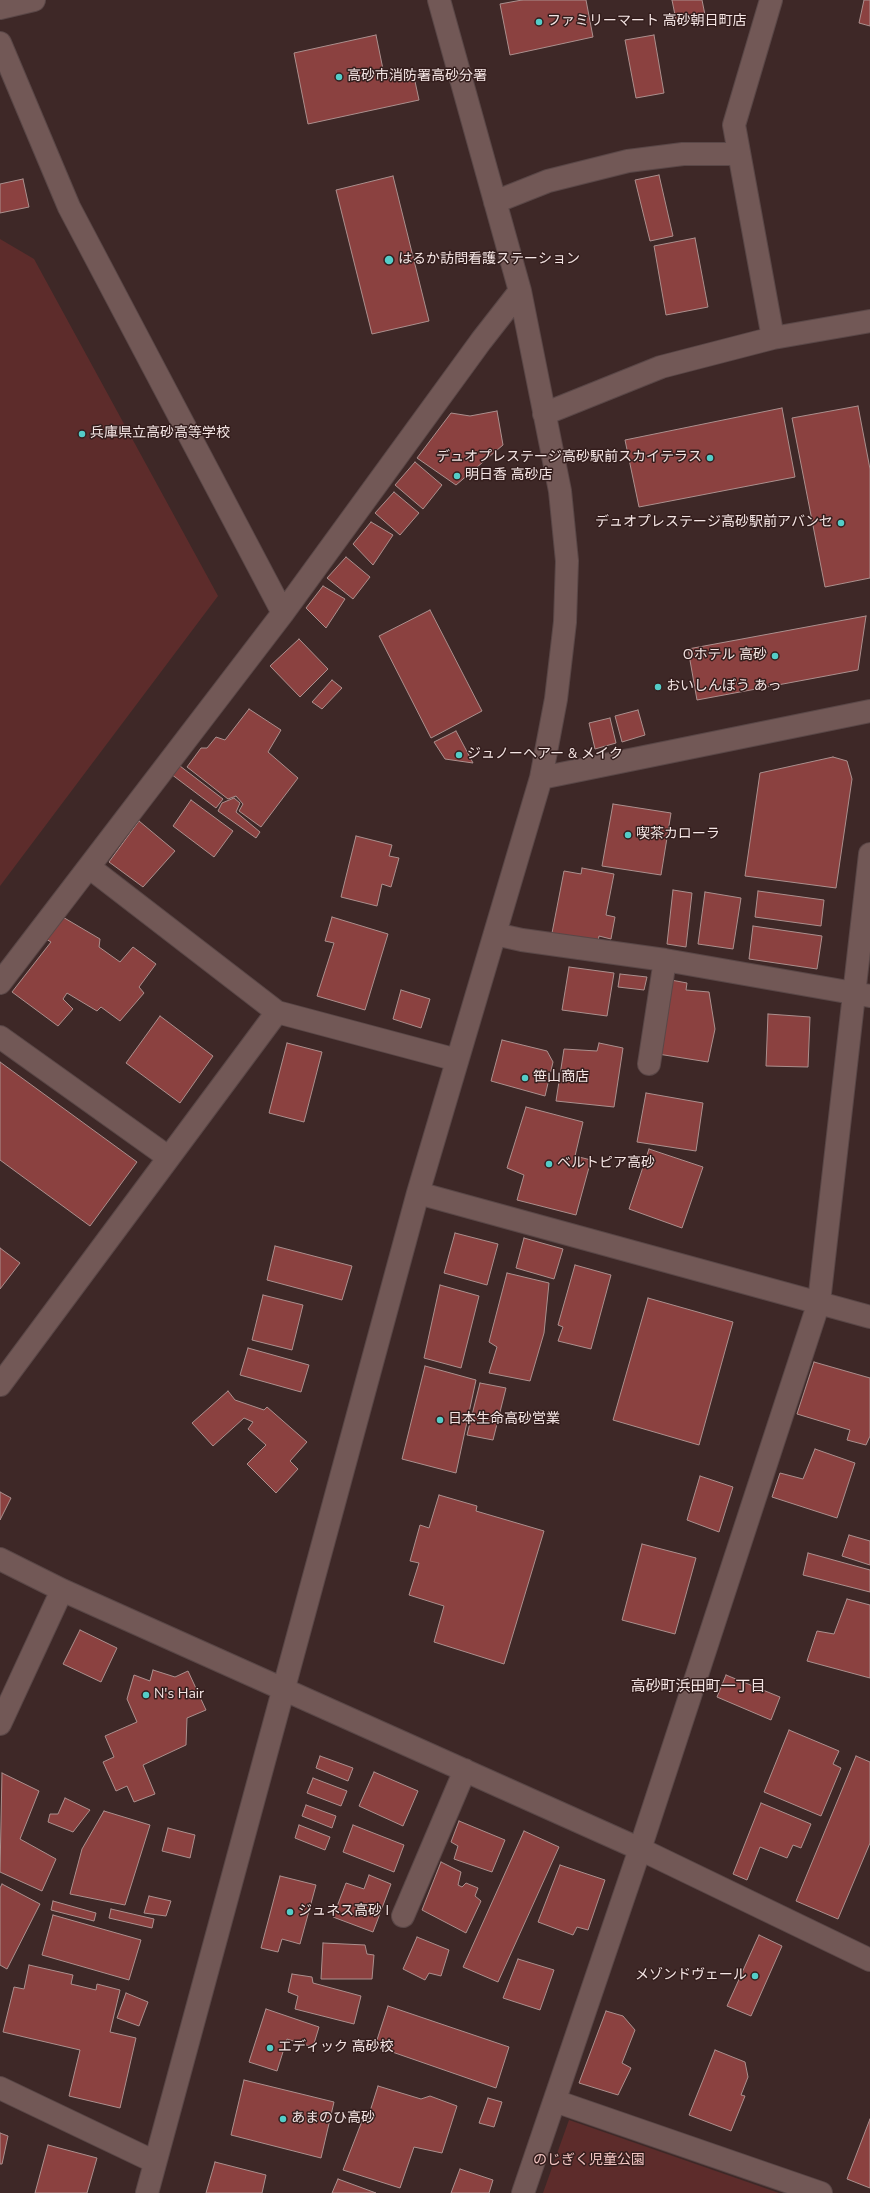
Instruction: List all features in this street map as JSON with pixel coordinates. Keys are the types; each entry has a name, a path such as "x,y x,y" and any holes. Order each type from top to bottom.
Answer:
{"street":[{"path":"147,2193 418,1193 541,778 556,699 565,622 567,561 560,491 520,291 439,0"},
{"path":"771,0 734,125 738,154 773,338"},
{"path":"0,8 28,1"},
{"path":"0,43 68,207 283,613"},
{"path":"495,202 548,181 628,161 683,154 738,154"},
{"path":"0,983 283,613 481,341 520,291"},
{"path":"544,414 661,367 773,338 870,321"},
{"path":"541,778 870,711"},
{"path":"523,2193 640,1849 819,1302 862,995 870,854"},
{"path":"89,867 277,1012 457,1060"},
{"path":"495,934 522,940 665,960 862,995"},
{"path":"649,1064 665,960"},
{"path":"0,1385 277,1012"},
{"path":"0,1037 168,1157"},
{"path":"418,1193 870,1317"},
{"path":"0,1560 62,1590 640,1849 870,1960"},
{"path":"0,1724 62,1590"},
{"path":"403,1916 465,1770"},
{"path":"0,2088 155,2162"},
{"path":"555,2101 821,2193"}],"green space":[{"name":"兵庫県立高砂高等学校","path":"0,239 34,259 218,596 0,886"},
{"name":"のじぎく児童公園","path":"569,2120 779,2193 543,2193"}],"building":[{"path":"522,0 586,0 593,37 510,55 500,4"},
{"path":"672,0 702,0 705,15 676,20"},
{"path":"864,0 870,0 870,26 859,23"},
{"path":"376,35 385,79 413,72 419,100 308,124 294,53"},
{"path":"654,35 664,93 636,98 625,40"},
{"path":"659,175 673,236 650,241 635,180"},
{"name":"はるか訪問看護ステーション","path":"393,176 429,321 372,334 336,190"},
{"path":"23,179 29,207 0,213 0,184"},
{"path":"695,238 708,307 666,315 654,246"},
{"name":"デュオプレステージ高砂駅前アバンセ","path":"858,406 870,469 870,578 825,587 792,418"},
{"name":"デュオプレステージ高砂駅前スカイテラス","path":"782,408 795,477 639,507 625,440"},
{"path":"497,411 503,445 456,485 417,458 451,413 470,416"},
{"path":"415,462 442,485 423,509 395,485"},
{"path":"394,492 419,513 400,535 375,513"},
{"path":"371,522 393,535 373,565 353,544"},
{"path":"346,557 370,577 353,599 327,578"},
{"path":"323,586 345,599 326,628 306,608"},
{"path":"430,610 482,711 431,738 379,636"},
{"path":"866,616 858,670 697,700 688,649"},
{"path":"299,639 328,669 300,697 270,666"},
{"path":"332,680 342,688 322,709 312,702"},
{"path":"249,709 281,730 268,752 298,778 261,827 239,811 243,804 236,796 228,799 187,767 201,748 207,748 216,737 225,740"},
{"path":"638,710 645,735 622,742 615,716"},
{"path":"610,718 616,743 595,749 589,723"},
{"path":"456,731 473,763 445,759 434,742"},
{"path":"833,757 847,761 852,779 836,888 745,876 760,773"},
{"path":"180,766 223,799 216,808 171,774"},
{"path":"234,798 240,803 236,812 260,832 256,838 218,811 222,803"},
{"path":"191,800 233,831 214,857 173,826"},
{"path":"613,804 671,813 661,875 602,866"},
{"path":"139,821 175,851 143,887 109,862"},
{"path":"356,836 392,845 389,856 399,858 391,887 382,884 377,906 341,897"},
{"path":"582,868 614,874 606,915 615,917 611,939 599,936 598,941 552,933 564,871 581,874"},
{"path":"673,890 692,893 686,947 667,944"},
{"path":"758,891 824,900 821,926 755,917"},
{"path":"705,892 741,898 733,949 698,944"},
{"path":"61,916 100,939 99,947 120,962 133,947 156,964 139,987 144,993 120,1021 101,1007 97,1011 67,993 63,999 73,1009 58,1026 12,992 51,942 46,939"},
{"path":"332,917 388,934 365,1010 317,996 334,943 325,941"},
{"path":"753,926 822,936 817,969 749,959"},
{"path":"569,967 614,973 607,1016 562,1010"},
{"path":"620,974 647,977 644,990 618,987"},
{"path":"671,980 687,983 686,990 709,992 715,1029 708,1062 658,1054"},
{"path":"401,990 430,999 421,1028 393,1019"},
{"path":"768,1014 810,1017 808,1067 766,1066"},
{"path":"160,1016 213,1056 180,1103 126,1063"},
{"path":"502,1040 547,1051 553,1062 545,1096 491,1081"},
{"path":"287,1043 322,1052 304,1122 269,1113"},
{"path":"599,1043 623,1048 614,1107 556,1101 564,1049 597,1051"},
{"path":"0,1062 137,1162 90,1226 0,1160"},
{"path":"646,1093 703,1103 696,1151 637,1142"},
{"name":"ベルトピア高砂","path":"526,1107 583,1122 575,1156 591,1160 576,1215 517,1200 524,1175 507,1168"},
{"path":"649,1149 703,1167 682,1228 629,1209"},
{"path":"455,1233 498,1244 487,1285 444,1273"},
{"path":"524,1238 563,1249 554,1279 516,1268"},
{"path":"275,1246 352,1266 342,1300 267,1280"},
{"path":"0,1248 20,1263 0,1289"},
{"path":"575,1265 611,1275 591,1349 558,1341 563,1327 558,1325"},
{"path":"507,1273 549,1283 544,1333 530,1381 489,1373 497,1347 489,1342"},
{"path":"440,1285 479,1296 461,1368 424,1358"},
{"path":"263,1295 303,1305 292,1350 252,1340"},
{"path":"648,1298 733,1322 699,1445 613,1420"},
{"path":"248,1348 309,1365 301,1392 240,1375"},
{"path":"814,1362 870,1378 870,1436 866,1445 847,1440 850,1430 797,1414"},
{"name":"日本生命高砂営業","path":"425,1366 476,1380 456,1473 402,1459"},
{"path":"480,1383 506,1388 493,1440 467,1435"},
{"path":"228,1391 235,1400 264,1410 267,1407 307,1442 290,1461 298,1469 276,1493 247,1464 266,1445 248,1429 253,1422 244,1418 213,1446 192,1423"},
{"path":"815,1449 855,1463 837,1518 772,1497 780,1473 803,1479"},
{"path":"700,1476 733,1487 719,1532 687,1520"},
{"path":"0,1492 11,1498 0,1520"},
{"path":"439,1495 477,1506 476,1511 544,1531 504,1664 434,1642 444,1606 409,1595 419,1563 410,1561 420,1525 429,1528"},
{"path":"849,1535 870,1541 870,1565 842,1556"},
{"path":"642,1544 696,1558 675,1634 622,1620"},
{"path":"808,1553 870,1570 870,1592 803,1575"},
{"path":"847,1599 870,1605 870,1678 807,1661 817,1631 834,1634"},
{"path":"80,1630 117,1648 101,1682 63,1664"},
{"path":"153,1670 175,1677 188,1671 206,1710 187,1718 186,1745 143,1765 155,1794 134,1802 127,1786 116,1791 103,1762 114,1757 105,1736 137,1722 127,1699 134,1675 150,1681"},
{"path":"726,1675 780,1697 771,1720 717,1697"},
{"path":"789,1730 839,1751 833,1764 841,1768 821,1816 764,1792"},
{"path":"320,1756 353,1768 348,1781 316,1768"},
{"path":"856,1756 870,1762 870,1843 838,1919 796,1901"},
{"path":"374,1772 418,1791 403,1826 359,1806"},
{"path":"2,1773 39,1791 20,1839 56,1859 42,1891 0,1872"},
{"path":"313,1778 347,1791 341,1806 307,1793"},
{"path":"65,1798 90,1810 73,1832 48,1822 50,1814 58,1814"},
{"path":"761,1803 811,1824 801,1848 793,1845 787,1858 760,1847 747,1880 733,1874"},
{"path":"306,1805 336,1816 332,1828 302,1816"},
{"path":"104,1811 150,1825 125,1905 70,1894 82,1849"},
{"path":"459,1821 505,1840 492,1872 454,1859 458,1846 451,1842"},
{"path":"299,1825 330,1837 325,1850 295,1838"},
{"path":"353,1825 404,1845 394,1872 343,1852"},
{"path":"168,1828 195,1835 190,1858 162,1851"},
{"path":"524,1831 559,1847 498,1982 463,1967"},
{"path":"441,1862 461,1872 458,1885 462,1887 466,1883 478,1888 475,1896 481,1901 466,1933 422,1910"},
{"path":"560,1865 605,1880 588,1930 577,1927 573,1935 538,1922"},
{"path":"369,1875 391,1884 373,1932 333,1917 346,1883 364,1889"},
{"name":"ジュネス高砂 I","path":"280,1876 316,1885 300,1944 282,1939 278,1952 261,1948"},
{"path":"2,1884 40,1904 7,1969 0,1965 0,1888"},
{"path":"149,1896 171,1901 166,1916 144,1913"},
{"path":"53,1901 96,1913 94,1921 51,1910"},
{"path":"111,1909 154,1919 152,1928 109,1918"},
{"path":"53,1915 141,1940 129,1980 42,1955"},
{"name":"メゾンドヴェール","path":"759,1935 782,1946 751,2016 727,2006"},
{"path":"417,1937 449,1950 441,1976 429,1973 425,1980 403,1969"},
{"path":"323,1943 365,1945 367,1954 374,1955 372,1979 321,1979"},
{"path":"518,1959 554,1970 540,2010 503,1998"},
{"path":"29,1965 73,1975 71,1984 96,1990 97,1984 120,1990 110,2032 136,2038 120,2108 69,2096 80,2050 3,2032 14,1987 24,1989"},
{"path":"292,1974 312,1977 313,1983 361,1996 354,2024 295,2009 298,1996 288,1992"},
{"path":"126,1993 148,2002 139,2026 117,2018"},
{"path":"388,2006 509,2047 496,2088 375,2046"},
{"name":"エディック 高砂校","path":"266,2009 319,2027 313,2047 287,2039 277,2071 249,2062"},
{"path":"606,2011 623,2016 635,2030 622,2063 631,2068 618,2095 579,2083"},
{"path":"715,2050 745,2062 748,2077 741,2095 745,2096 731,2131 689,2115"},
{"name":"あまのひ高砂","path":"244,2080 334,2102 321,2158 231,2135"},
{"path":"378,2086 421,2099 430,2096 457,2106 442,2153 414,2147 400,2188 343,2170 362,2121 367,2121"},
{"path":"488,2098 502,2102 494,2127 479,2123"},
{"path":"870,2119 870,2188 847,2179"},
{"path":"0,2133 8,2136 2,2164 0,2164"},
{"path":"48,2145 97,2158 87,2193 35,2193"},
{"path":"215,2162 266,2175 262,2193 206,2193"},
{"path":"460,2169 493,2180 489,2193 451,2193"},
{"path":"338,2179 376,2193 332,2193"}],"place":[{"name":"ファミリーマート 高砂朝日町店","path":"539,22"},
{"name":"高砂市消防署高砂分署","path":"339,77"},
{"name":"はるか訪問看護ステーション","path":"389,260"},
{"name":"兵庫県立高砂高等学校","path":"82,434"},
{"name":"デュオプレステージ高砂駅前スカイテラス","path":"710,458"},
{"name":"明日香 高砂店","path":"457,476"},
{"name":"デュオプレステージ高砂駅前アバンセ","path":"841,523"},
{"name":"Oホテル 高砂","path":"775,656"},
{"name":"おいしんぼう あっ","path":"658,687"},
{"name":"ジュノーヘアー & メイク","path":"459,755"},
{"name":"喫茶カローラ","path":"628,835"},
{"name":"笹山商店","path":"525,1078"},
{"name":"ベルトピア高砂","path":"549,1164"},
{"name":"日本生命高砂営業","path":"440,1420"},
{"name":"N's Hair","path":"146,1695"},
{"name":"ジュネス高砂 I","path":"290,1912"},
{"name":"メゾンドヴェール","path":"755,1976"},
{"name":"エディック 高砂校","path":"270,2048"},
{"name":"あまのひ高砂","path":"283,2119"}],"district":[{"name":"高砂町浜田町一丁目","path":"698,1687"}]}
